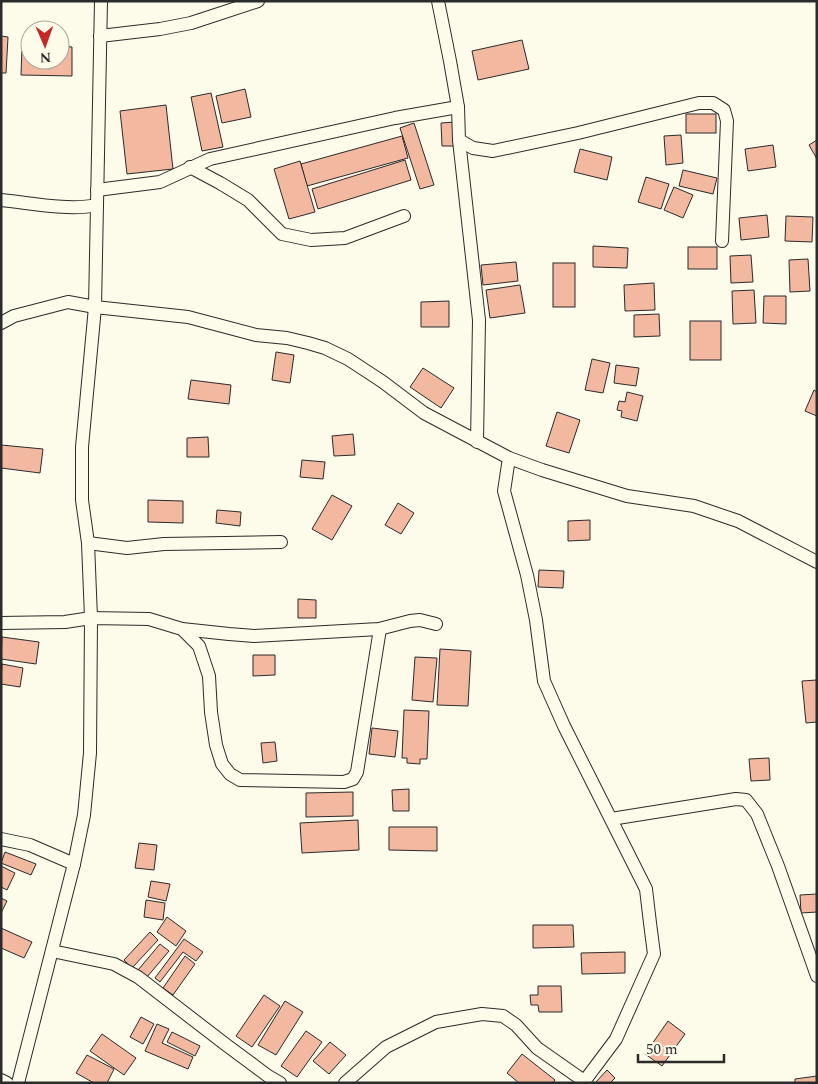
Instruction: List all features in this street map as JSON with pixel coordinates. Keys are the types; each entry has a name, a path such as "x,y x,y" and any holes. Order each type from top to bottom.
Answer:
{"street":[{"path":"18,1083 74,864 84,815 90,753 91,618 88,543 82,500 82,447 95,307 101,1"},
{"path":"100,36 160,29 191,23 258,1"},
{"path":"438,1 458,107 459,140 479,320 477,442"},
{"path":"459,140 473,148 492,151 578,134 700,103 713,103 724,110 727,121 722,241"},
{"path":"97,190 160,182 210,159 394,118 458,107"},
{"path":"190,168 248,200 282,234 311,240 345,238 404,216"},
{"path":"1,200 73,207 96,205"},
{"path":"1,323 14,316 68,302 95,307 188,317 256,335 287,338 325,348 348,359 383,382 424,413 508,458 627,496 694,506 738,521 817,562"},
{"path":"345,1083 386,1046 436,1022 482,1014 503,1016 516,1025 537,1048 583,1082 616,1038 654,954 646,889 564,726 544,681 536,620 527,574 504,491 508,458"},
{"path":"88,543 127,548 164,544 281,542"},
{"path":"1,623 65,622 91,618 149,619 182,629 254,636 380,629 420,620 436,624"},
{"path":"182,629 199,646 209,676 211,712 216,745 222,764 230,774 240,780 344,782 353,779 357,772 380,629"},
{"path":"610,819 736,799 746,800 756,814 774,858 817,976"},
{"path":"1,839 30,846 74,864"},
{"path":"52,951 114,964 138,977 225,1044 280,1083"},
{"path":"1,1080 7,1083"}],"building":[{"path":"1,36 8,37 6,73 1,73"},
{"path":"522,40 529,69 478,80 472,51"},
{"path":"70,47 72,47 72,76 21,75 21,70 70,70"},
{"path":"245,89 251,117 222,123 216,96"},
{"path":"211,93 223,147 202,151 191,97"},
{"path":"166,105 173,169 127,174 120,111"},
{"path":"686,114 716,114 716,133 686,133"},
{"path":"455,122 456,146 442,146 441,123"},
{"path":"414,123 434,185 420,189 400,128"},
{"path":"681,135 683,163 666,165 664,136"},
{"path":"402,136 408,158 307,186 301,164"},
{"path":"817,140 817,159 809,145"},
{"path":"773,145 776,167 748,171 745,149"},
{"path":"580,149 612,157 607,180 574,172"},
{"path":"405,160 411,180 318,209 312,189"},
{"path":"300,161 315,212 289,219 274,169"},
{"path":"683,170 717,178 713,194 679,186"},
{"path":"646,177 669,184 661,209 638,202"},
{"path":"674,187 693,195 683,218 664,210"},
{"path":"767,215 769,237 741,240 739,218"},
{"path":"786,216 813,217 812,242 785,241"},
{"path":"593,246 628,248 627,268 593,267"},
{"path":"688,247 717,247 717,269 688,269"},
{"path":"751,255 753,282 731,283 730,256"},
{"path":"808,259 810,291 790,292 789,260"},
{"path":"516,262 518,281 483,285 481,265"},
{"path":"553,263 575,263 575,307 553,307"},
{"path":"654,283 655,310 625,311 624,285"},
{"path":"520,285 525,313 490,318 486,290"},
{"path":"754,290 756,323 733,324 732,291"},
{"path":"764,296 786,296 786,324 763,323"},
{"path":"449,301 449,327 421,327 421,302"},
{"path":"659,314 660,336 634,337 634,315"},
{"path":"690,321 721,321 721,360 690,360"},
{"path":"276,352 294,355 290,383 272,380"},
{"path":"592,359 610,363 603,393 585,390"},
{"path":"616,365 639,368 636,386 614,383"},
{"path":"423,368 454,388 441,408 410,387"},
{"path":"191,380 231,385 229,404 188,399"},
{"path":"814,390 817,392 817,416 805,411"},
{"path":"627,392 643,396 637,421 621,417 622,411 617,410 619,401 625,402"},
{"path":"557,412 580,420 569,453 546,446"},
{"path":"353,434 355,455 334,456 332,436"},
{"path":"208,437 209,457 187,457 187,438"},
{"path":"1,445 43,449 40,473 1,468"},
{"path":"302,460 325,462 323,479 300,477"},
{"path":"332,495 352,506 332,540 312,529"},
{"path":"148,500 183,501 183,523 148,522"},
{"path":"398,503 414,513 401,534 385,525"},
{"path":"217,510 241,512 240,526 216,523"},
{"path":"590,520 590,540 568,541 568,521"},
{"path":"539,570 564,571 563,588 538,587"},
{"path":"298,599 316,600 316,618 298,618"},
{"path":"2,637 39,642 36,664 1,659"},
{"path":"440,649 471,651 468,706 437,705"},
{"path":"253,655 275,655 275,675 253,676"},
{"path":"415,657 437,658 433,702 412,700"},
{"path":"2,664 23,668 20,687 1,684"},
{"path":"817,680 817,722 806,723 802,681"},
{"path":"404,710 429,711 427,759 420,759 420,764 407,763 407,758 402,758"},
{"path":"372,728 398,731 395,757 369,754"},
{"path":"275,742 277,761 263,763 261,743"},
{"path":"769,758 770,780 751,781 749,759"},
{"path":"409,789 409,811 393,811 392,790"},
{"path":"353,792 353,816 306,817 306,793"},
{"path":"358,820 359,850 302,853 300,823"},
{"path":"389,827 437,827 437,851 389,850"},
{"path":"139,843 157,845 154,870 135,868"},
{"path":"5,852 36,864 31,875 1,863"},
{"path":"1,866 15,873 7,890 1,887"},
{"path":"151,881 170,884 166,901 148,897"},
{"path":"817,894 817,912 801,913 800,895"},
{"path":"1,898 7,901 1,913"},
{"path":"146,900 165,903 163,920 144,917"},
{"path":"167,917 186,931 176,946 157,932"},
{"path":"533,925 573,925 574,947 533,948"},
{"path":"1,928 32,942 24,958 1,948"},
{"path":"150,932 158,940 132,968 124,960"},
{"path":"184,939 203,952 196,961 183,952 160,982 155,978"},
{"path":"160,944 169,951 147,977 138,970"},
{"path":"625,952 625,973 582,974 581,953"},
{"path":"185,956 195,964 173,995 163,988"},
{"path":"538,986 561,986 562,1012 539,1012 538,1005 531,1005 530,995 538,995"},
{"path":"264,995 280,1006 252,1047 236,1036"},
{"path":"285,1001 303,1012 276,1055 258,1045"},
{"path":"141,1017 154,1024 143,1044 130,1037"},
{"path":"668,1021 685,1034 662,1066 645,1054"},
{"path":"157,1024 169,1029 162,1043 193,1057 188,1069 145,1051"},
{"path":"306,1031 322,1042 297,1077 281,1066"},
{"path":"172,1032 200,1046 195,1056 167,1042"},
{"path":"102,1034 136,1058 124,1075 90,1051"},
{"path":"330,1042 346,1055 329,1074 313,1061"},
{"path":"522,1054 555,1080 553,1083 519,1083 507,1073"},
{"path":"87,1055 114,1069 107,1083 94,1083 76,1073"},
{"path":"607,1070 615,1078 610,1083 595,1083"},
{"path":"817,1076 817,1083 795,1083 795,1079"}]}
